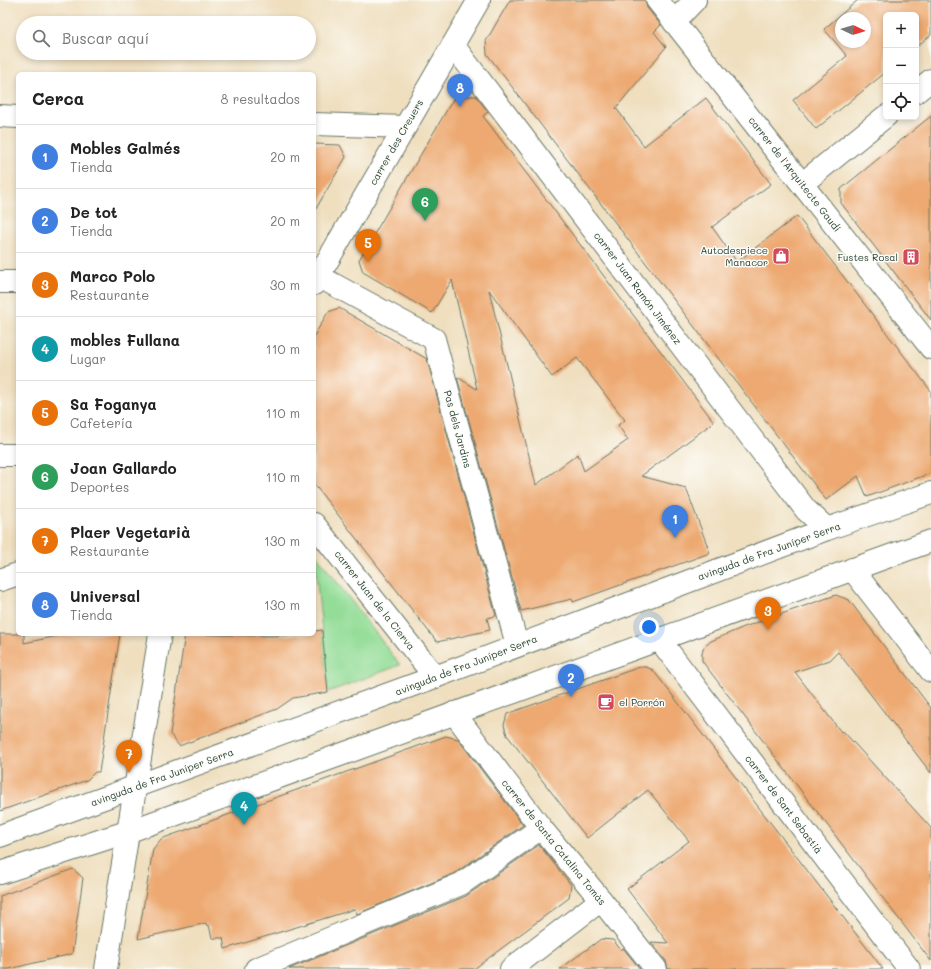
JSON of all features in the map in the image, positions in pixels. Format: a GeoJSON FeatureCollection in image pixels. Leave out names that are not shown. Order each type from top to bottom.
{"type":"FeatureCollection","features":[{"type":"Feature","properties":{"kind":"street","name":"carrer des Creuers"},"geometry":{"type":"LineString","coordinates":[[316,280],[479,0]]}},
{"type":"Feature","properties":{"kind":"street","name":"carrer de l'Arquitecte Gaudí"},"geometry":{"type":"LineString","coordinates":[[657,0],[803,183],[931,348]]}},
{"type":"Feature","properties":{"kind":"street"},"geometry":{"type":"LineString","coordinates":[[674,22],[695,0]]}},
{"type":"Feature","properties":{"kind":"street","name":"carrer Juan Ramón Jiménez"},"geometry":{"type":"LineString","coordinates":[[453,45],[802,504],[827,529]]}},
{"type":"Feature","properties":{"kind":"street"},"geometry":{"type":"LineString","coordinates":[[919,90],[931,80]]}},
{"type":"Feature","properties":{"kind":"street"},"geometry":{"type":"LineString","coordinates":[[0,116],[16,117]]}},
{"type":"Feature","properties":{"kind":"street"},"geometry":{"type":"LineString","coordinates":[[803,183],[883,118]]}},
{"type":"Feature","properties":{"kind":"street"},"geometry":{"type":"LineString","coordinates":[[316,124],[405,127]]}},
{"type":"Feature","properties":{"kind":"street","name":"Pas dels Jardins"},"geometry":{"type":"LineString","coordinates":[[316,280],[434,340],[517,645]]}},
{"type":"Feature","properties":{"kind":"street"},"geometry":{"type":"LineString","coordinates":[[0,282],[16,282]]}},
{"type":"Feature","properties":{"kind":"street"},"geometry":{"type":"LineString","coordinates":[[0,455],[16,456]]}},
{"type":"Feature","properties":{"kind":"street","name":"avinguda de Fra Juníper Serra"},"geometry":{"type":"LineString","coordinates":[[0,836],[435,677],[827,529],[931,493]]}},
{"type":"Feature","properties":{"kind":"street","name":"carrer Juan de la Cierva"},"geometry":{"type":"LineString","coordinates":[[316,527],[435,677]]}},
{"type":"Feature","properties":{"kind":"street"},"geometry":{"type":"LineString","coordinates":[[0,873],[130,831],[931,541]]}},
{"type":"Feature","properties":{"kind":"street"},"geometry":{"type":"LineString","coordinates":[[852,569],[931,671]]}},
{"type":"Feature","properties":{"kind":"street"},"geometry":{"type":"LineString","coordinates":[[0,580],[16,575]]}},
{"type":"Feature","properties":{"kind":"street"},"geometry":{"type":"LineString","coordinates":[[106,969],[130,831],[160,636]]}},
{"type":"Feature","properties":{"kind":"street","name":"carrer de Sant Sebastià"},"geometry":{"type":"LineString","coordinates":[[659,639],[909,969]]}},
{"type":"Feature","properties":{"kind":"street","name":"carrer de Santa Catalina Tomàs"},"geometry":{"type":"LineString","coordinates":[[454,714],[541,828],[602,900],[656,969]]}},
{"type":"Feature","properties":{"kind":"street"},"geometry":{"type":"LineString","coordinates":[[256,969],[461,884],[541,828]]}},
{"type":"Feature","properties":{"kind":"street"},"geometry":{"type":"LineString","coordinates":[[512,969],[602,900]]}},
{"type":"Feature","properties":{"kind":"green space"},"geometry":{"type":"Polygon","coordinates":[[[316,555],[400,665],[328,692],[316,572],[316,555]]]}},
{"type":"Feature","properties":{"kind":"building"},"geometry":{"type":"Polygon","coordinates":[[[510,0],[645,0],[647,8],[661,25],[654,32],[666,47],[616,108],[644,146],[706,98],[771,184],[712,227],[737,262],[797,216],[931,391],[931,473],[867,497],[858,476],[826,500],[487,54],[486,41],[510,0]]]}},
{"type":"Feature","properties":{"kind":"building"},"geometry":{"type":"Polygon","coordinates":[[[858,0],[931,0],[931,35],[919,45],[919,12],[883,12],[883,74],[816,129],[793,100],[847,56],[840,48],[871,48],[871,12],[844,12],[858,0]]]}},
{"type":"Feature","properties":{"kind":"building"},"geometry":{"type":"Polygon","coordinates":[[[835,20],[835,42],[824,29],[835,20]]]}},
{"type":"Feature","properties":{"kind":"building"},"geometry":{"type":"Polygon","coordinates":[[[455,96],[476,96],[488,112],[483,116],[714,422],[641,476],[686,488],[710,553],[573,602],[572,599],[521,611],[457,377],[477,389],[452,280],[432,313],[363,272],[359,260],[455,96]],[[489,290],[536,485],[578,454],[584,471],[628,440],[618,425],[625,420],[577,358],[552,377],[489,290]]]}},
{"type":"Feature","properties":{"kind":"building"},"geometry":{"type":"Polygon","coordinates":[[[931,116],[931,320],[841,203],[841,189],[931,116]]]}},
{"type":"Feature","properties":{"kind":"building"},"geometry":{"type":"Polygon","coordinates":[[[316,144],[340,145],[346,157],[316,209],[316,144]]]}},
{"type":"Feature","properties":{"kind":"building"},"geometry":{"type":"Polygon","coordinates":[[[339,308],[427,359],[496,616],[487,618],[490,630],[437,642],[316,487],[316,333],[328,312],[339,308]]]}},
{"type":"Feature","properties":{"kind":"building"},"geometry":{"type":"Polygon","coordinates":[[[836,595],[849,600],[931,708],[931,773],[838,652],[830,660],[795,672],[841,732],[843,731],[931,828],[931,961],[702,661],[704,647],[711,641],[744,627],[836,595]]]}},
{"type":"Feature","properties":{"kind":"building"},"geometry":{"type":"Polygon","coordinates":[[[322,630],[328,692],[293,698],[277,709],[179,746],[170,734],[185,636],[316,636],[316,631],[322,630]]]}},
{"type":"Feature","properties":{"kind":"building"},"geometry":{"type":"Polygon","coordinates":[[[0,634],[16,634],[16,636],[24,636],[24,643],[57,636],[120,636],[99,772],[95,772],[87,780],[0,811],[0,634]]]}},
{"type":"Feature","properties":{"kind":"building"},"geometry":{"type":"Polygon","coordinates":[[[640,667],[646,667],[653,670],[883,969],[668,969],[666,961],[651,942],[668,943],[627,889],[689,841],[648,790],[587,838],[507,735],[504,725],[507,714],[640,667]]]}},
{"type":"Feature","properties":{"kind":"building"},"geometry":{"type":"Polygon","coordinates":[[[446,736],[458,739],[523,825],[455,873],[357,914],[355,909],[225,949],[223,938],[212,938],[209,925],[207,926],[206,923],[138,939],[153,849],[161,839],[446,736]]]}},
{"type":"Feature","properties":{"kind":"building"},"geometry":{"type":"Polygon","coordinates":[[[539,845],[571,885],[569,898],[474,969],[289,969],[466,896],[539,845]]]}},
{"type":"Feature","properties":{"kind":"building"},"geometry":{"type":"Polygon","coordinates":[[[73,869],[83,878],[72,954],[9,969],[0,969],[0,896],[73,869]]]}},
{"type":"Feature","properties":{"kind":"building"},"geometry":{"type":"Polygon","coordinates":[[[601,939],[613,940],[621,950],[623,948],[640,969],[560,969],[601,939]]]}},
{"type":"Feature","properties":{"kind":"place","name":"Universal"},"geometry":{"type":"Point","coordinates":[460,107]}},
{"type":"Feature","properties":{"kind":"place","name":"Joan Gallardo"},"geometry":{"type":"Point","coordinates":[425,221]}},
{"type":"Feature","properties":{"kind":"place","name":"Autodespiece Manacor"},"geometry":{"type":"Point","coordinates":[781,256]}},
{"type":"Feature","properties":{"kind":"place","name":"Fustes Rosal"},"geometry":{"type":"Point","coordinates":[911,257]}},
{"type":"Feature","properties":{"kind":"place","name":"Sa Foganya"},"geometry":{"type":"Point","coordinates":[368,262]}},
{"type":"Feature","properties":{"kind":"place","name":"Mobles Galmés"},"geometry":{"type":"Point","coordinates":[675,538]}},
{"type":"Feature","properties":{"kind":"place","name":"Marco Polo"},"geometry":{"type":"Point","coordinates":[768,630]}},
{"type":"Feature","properties":{"kind":"place","name":"De tot"},"geometry":{"type":"Point","coordinates":[571,697]}},
{"type":"Feature","properties":{"kind":"place","name":"el Porrón"},"geometry":{"type":"Point","coordinates":[606,702]}},
{"type":"Feature","properties":{"kind":"place","name":"Plaer Vegetarià"},"geometry":{"type":"Point","coordinates":[129,773]}},
{"type":"Feature","properties":{"kind":"place","name":"mobles Fullana"},"geometry":{"type":"Point","coordinates":[244,825]}}]}
